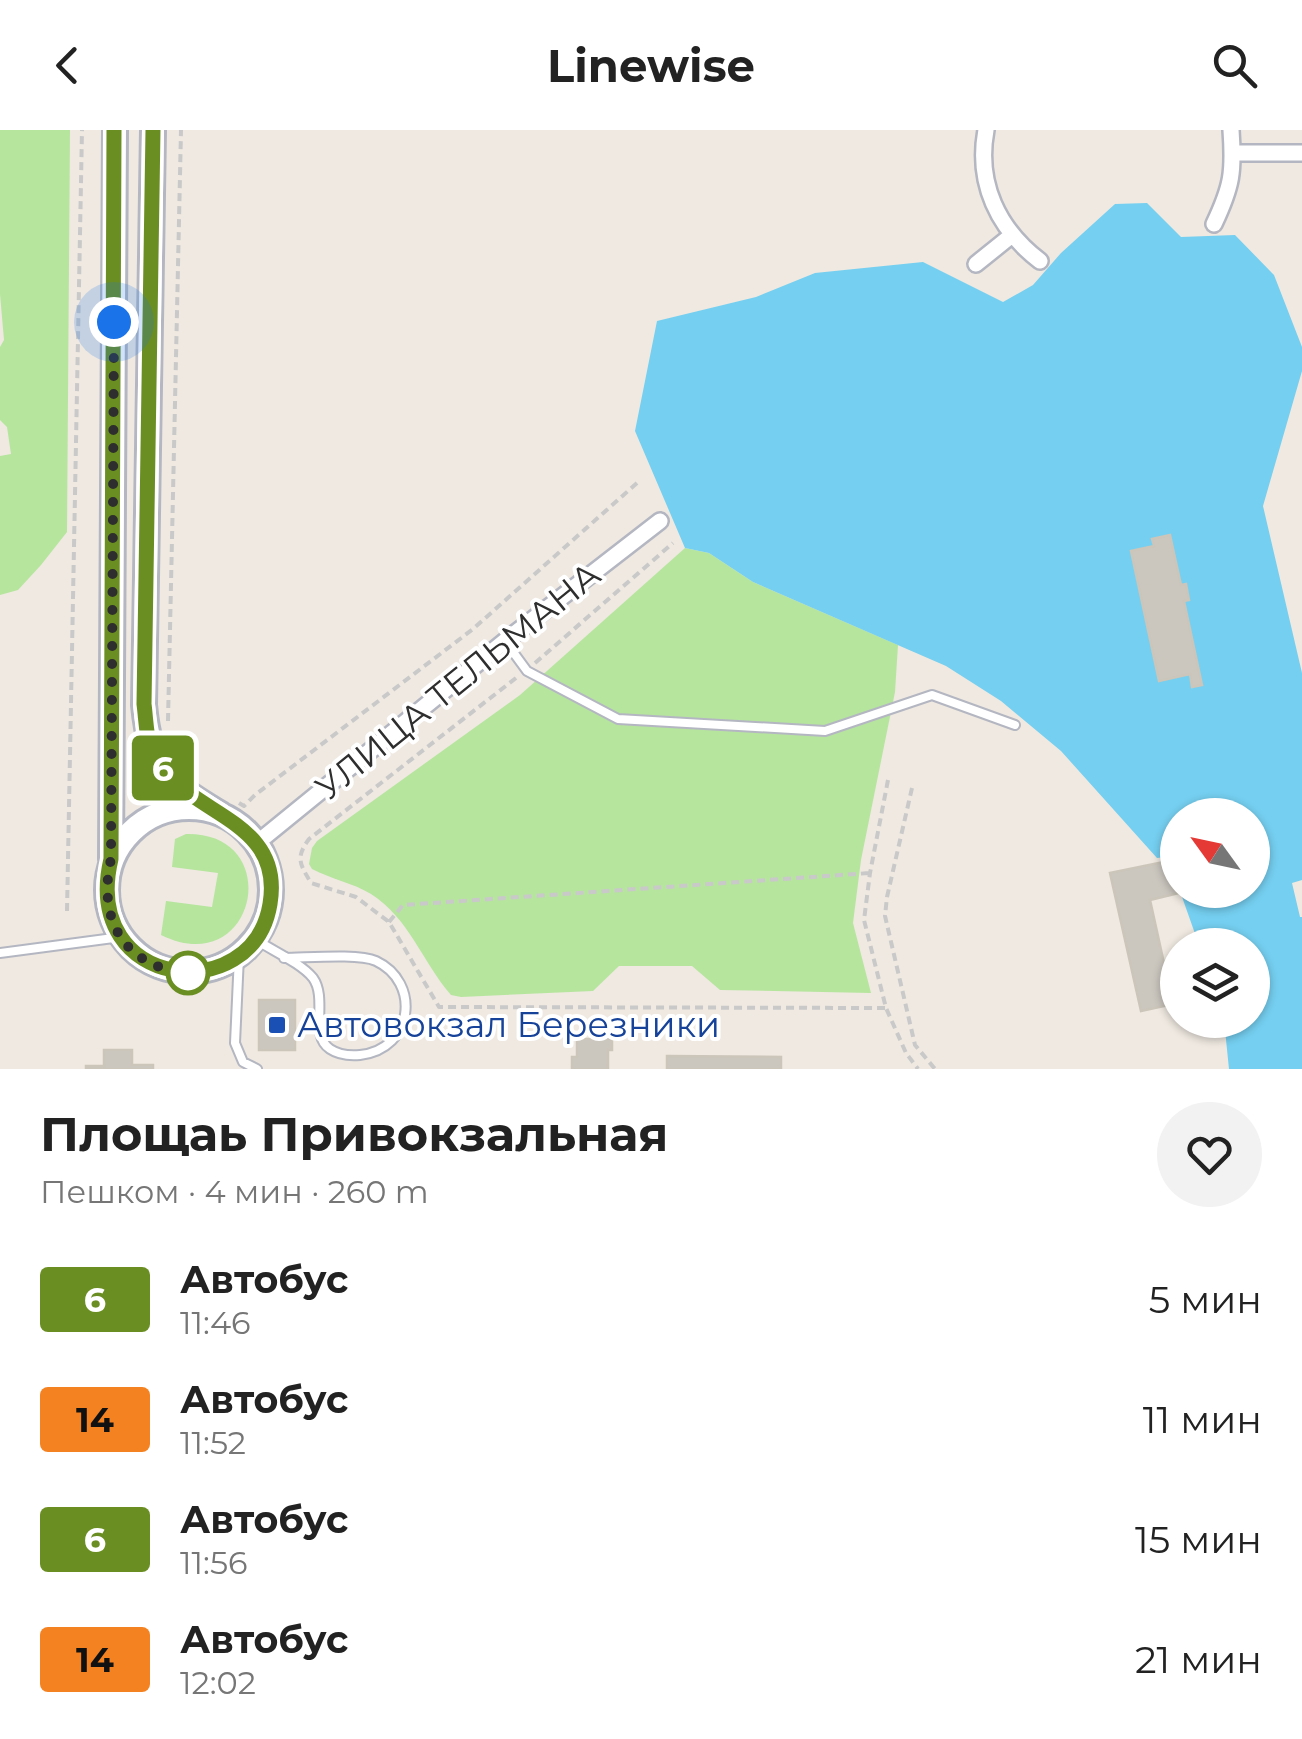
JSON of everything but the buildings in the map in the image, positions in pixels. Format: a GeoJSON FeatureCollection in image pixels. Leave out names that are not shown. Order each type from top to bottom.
{"type":"FeatureCollection","features":[{"type":"Feature","properties":{"kind":"main road"},"geometry":{"type":"LineString","coordinates":[[114,130],[111,859],[106,898],[120,937],[145,960],[188,973],[216,968],[247,948],[262,928],[270,906],[272,882],[256,843],[225,806],[177,785],[151,750],[146,729],[153,130]]}},
{"type":"Feature","properties":{"kind":"main road"},"geometry":{"type":"LineString","coordinates":[[111,859],[134,828],[150,817],[166,810],[225,806]]}},
{"type":"Feature","properties":{"kind":"street"},"geometry":{"type":"LineString","coordinates":[[986,130],[985,182],[996,213],[1012,235],[1040,261]]}},
{"type":"Feature","properties":{"kind":"street"},"geometry":{"type":"LineString","coordinates":[[1214,224],[1228,194],[1234,162],[1231,130]]}},
{"type":"Feature","properties":{"kind":"street"},"geometry":{"type":"LineString","coordinates":[[1233,153],[1302,153]]}},
{"type":"Feature","properties":{"kind":"street"},"geometry":{"type":"LineString","coordinates":[[976,264],[1012,235]]}},
{"type":"Feature","properties":{"kind":"street","name":"УЛИЦА ТЕЛЬМАНА"},"geometry":{"type":"LineString","coordinates":[[256,843],[504,640],[660,521]]}},
{"type":"Feature","properties":{"kind":"lane"},"geometry":{"type":"LineString","coordinates":[[504,640],[527,671],[618,718],[826,731],[932,695],[1015,725]]}},
{"type":"Feature","properties":{"kind":"lane"},"geometry":{"type":"LineString","coordinates":[[0,954],[120,937]]}},
{"type":"Feature","properties":{"kind":"lane"},"geometry":{"type":"LineString","coordinates":[[257,1069],[243,1062],[235,1043],[247,948],[284,958],[314,980],[320,993],[320,1034],[325,1046],[334,1052],[349,1056],[382,1049],[394,1041],[406,1010],[400,982],[374,960],[284,958]]}},
{"type":"Feature","properties":{"kind":"path"},"geometry":{"type":"LineString","coordinates":[[68,911],[82,130]]}},
{"type":"Feature","properties":{"kind":"path"},"geometry":{"type":"LineString","coordinates":[[168,730],[181,130]]}},
{"type":"Feature","properties":{"kind":"path"},"geometry":{"type":"LineString","coordinates":[[225,806],[244,806],[473,629],[637,483]]}},
{"type":"Feature","properties":{"kind":"path"},"geometry":{"type":"LineString","coordinates":[[672,543],[527,671],[309,839],[302,849],[300,864],[311,883],[356,897],[389,922],[439,1007],[886,1008]]}},
{"type":"Feature","properties":{"kind":"path"},"geometry":{"type":"LineString","coordinates":[[888,780],[864,920],[886,1008],[906,1053],[918,1069]]}},
{"type":"Feature","properties":{"kind":"path"},"geometry":{"type":"LineString","coordinates":[[912,788],[885,916],[914,1044],[936,1069]]}},
{"type":"Feature","properties":{"kind":"path"},"geometry":{"type":"LineString","coordinates":[[389,922],[403,905],[870,872]]}},
{"type":"Feature","properties":{"kind":"green space"},"geometry":{"type":"Polygon","coordinates":[[[0,130],[70,130],[67,532],[18,590],[0,595],[0,456],[11,454],[7,427],[0,420],[0,347],[4,340],[0,294],[0,130]]]}},
{"type":"Feature","properties":{"kind":"green space"},"geometry":{"type":"Polygon","coordinates":[[[685,548],[709,553],[753,582],[898,645],[895,692],[861,860],[853,923],[871,993],[720,990],[692,966],[619,966],[593,991],[451,995],[396,915],[364,890],[312,869],[312,848],[520,695],[685,548]]]}},
{"type":"Feature","properties":{"kind":"green space"},"geometry":{"type":"Polygon","coordinates":[[[186,834],[218,840],[238,856],[248,877],[247,901],[237,923],[219,939],[193,944],[161,935],[166,901],[212,907],[218,873],[172,867],[175,839],[186,834]]]}},
{"type":"Feature","properties":{"kind":"water"},"geometry":{"type":"Polygon","coordinates":[[[1147,203],[1181,237],[1235,235],[1274,275],[1302,347],[1302,371],[1263,506],[1302,673],[1302,880],[1292,883],[1302,917],[1302,1069],[1229,1069],[1226,1038],[1270,1038],[1270,928],[1193,928],[1186,908],[1270,908],[1270,798],[1160,798],[1157,858],[1061,751],[1001,701],[946,666],[753,582],[709,553],[685,548],[635,431],[657,321],[756,297],[815,273],[923,262],[1003,302],[1033,285],[1061,253],[1115,204],[1147,203]]]}},
{"type":"Feature","properties":{"kind":"bus line","name":"6"},"geometry":{"type":"LineString","coordinates":[[114,130],[111,859],[106,898],[112,922],[130,949],[162,968],[188,973],[216,968],[238,956],[255,939],[270,906],[272,882],[256,843],[240,825],[177,785],[151,750],[146,729],[153,130]]}},
{"type":"Feature","properties":{"kind":"place","name":"Автовокзал Березники"},"geometry":{"type":"Point","coordinates":[277,1025]}},
{"type":"Feature","properties":{"kind":"route"},"geometry":{"type":"LineString","coordinates":[[114,322],[111,859],[106,898],[112,922],[130,949],[162,968],[188,973]]}}]}
